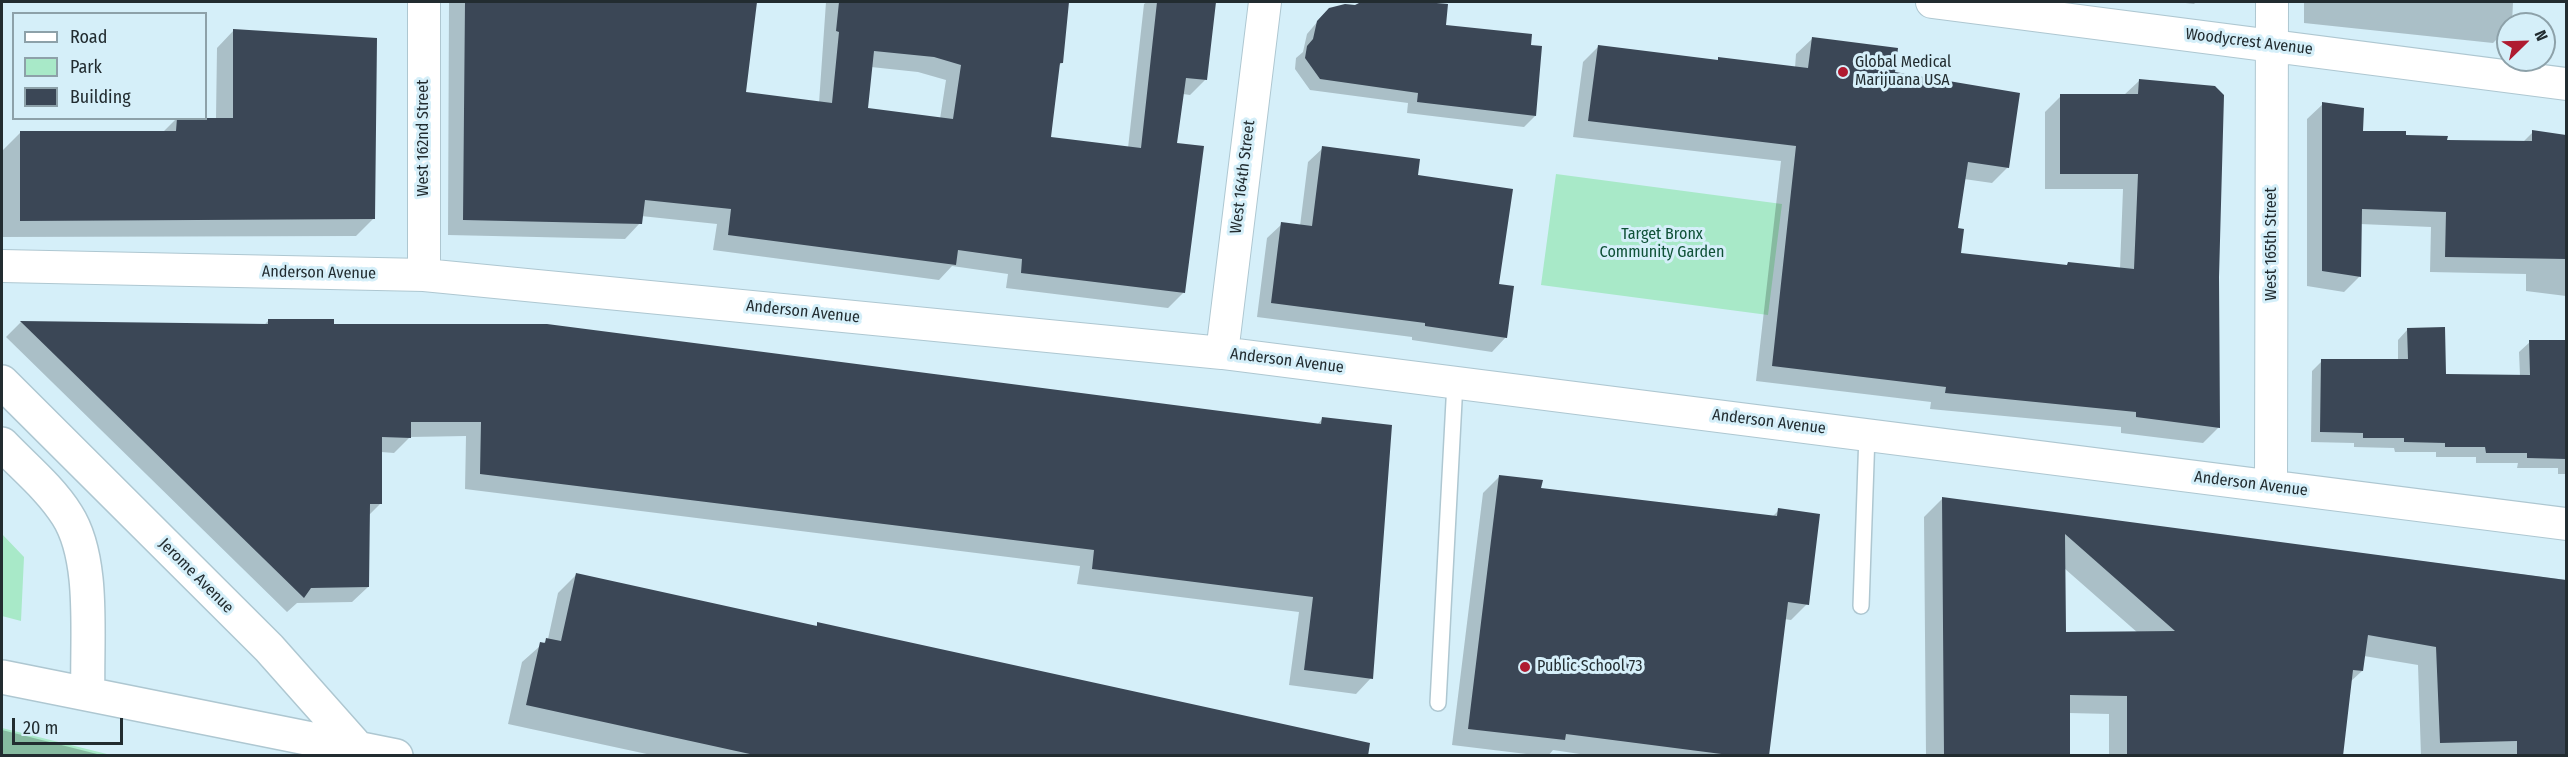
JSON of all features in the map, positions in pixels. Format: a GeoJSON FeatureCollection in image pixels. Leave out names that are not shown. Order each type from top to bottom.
{"type":"FeatureCollection","features":[{"type":"Feature","properties":{"kind":"main road","name":"Jerome Avenue"},"geometry":{"type":"LineString","coordinates":[[2,382],[269,648],[356,746]]}},
{"type":"Feature","properties":{"kind":"main road"},"geometry":{"type":"LineString","coordinates":[[2,444],[55,498],[77,536],[84,558],[87,585],[88,694]]}},
{"type":"Feature","properties":{"kind":"main road"},"geometry":{"type":"LineString","coordinates":[[2,677],[356,746],[396,756]]}},
{"type":"Feature","properties":{"kind":"street","name":"West 162nd Street"},"geometry":{"type":"LineString","coordinates":[[424,2],[424,275]]}},
{"type":"Feature","properties":{"kind":"street","name":"West 164th Street"},"geometry":{"type":"LineString","coordinates":[[1222,353],[1265,2]]}},
{"type":"Feature","properties":{"kind":"street","name":"Woodycrest Avenue"},"geometry":{"type":"LineString","coordinates":[[1932,2],[2566,84]]}},
{"type":"Feature","properties":{"kind":"street","name":"West 165th Street"},"geometry":{"type":"LineString","coordinates":[[2271,486],[2272,2]]}},
{"type":"Feature","properties":{"kind":"street","name":"Anderson Avenue"},"geometry":{"type":"LineString","coordinates":[[2,266],[424,275],[1222,353],[2566,524]]}},
{"type":"Feature","properties":{"kind":"lane"},"geometry":{"type":"LineString","coordinates":[[1438,703],[1455,382]]}},
{"type":"Feature","properties":{"kind":"lane"},"geometry":{"type":"LineString","coordinates":[[1861,606],[1866,435]]}},
{"type":"Feature","properties":{"kind":"green space","name":"Target Bronx Community Garden"},"geometry":{"type":"Polygon","coordinates":[[[1556,174],[1782,204],[1768,315],[1541,285],[1556,174]]]}},
{"type":"Feature","properties":{"kind":"green space"},"geometry":{"type":"Polygon","coordinates":[[[2,534],[24,557],[21,621],[2,616],[2,534]]]}},
{"type":"Feature","properties":{"kind":"green space"},"geometry":{"type":"Polygon","coordinates":[[[2,728],[111,755],[2,755],[2,728]]]}},
{"type":"Feature","properties":{"kind":"building"},"geometry":{"type":"Polygon","coordinates":[[[465,2],[757,2],[746,92],[832,103],[839,32],[836,31],[839,2],[1069,2],[1063,63],[1060,63],[1051,137],[1141,148],[1157,2],[1216,2],[1207,80],[1186,78],[1177,143],[1204,146],[1185,293],[1021,273],[1022,259],[958,250],[956,265],[728,235],[731,209],[645,200],[642,224],[463,220],[465,2]],[[874,51],[868,108],[953,119],[961,65],[934,57],[874,51]]]}},
{"type":"Feature","properties":{"kind":"building"},"geometry":{"type":"Polygon","coordinates":[[[1361,2],[1448,4],[1446,25],[1532,34],[1531,45],[1542,46],[1536,116],[1417,102],[1418,93],[1320,79],[1305,58],[1317,21],[1329,8],[1345,4],[1355,5],[1361,2]]]}},
{"type":"Feature","properties":{"kind":"building"},"geometry":{"type":"Polygon","coordinates":[[[233,29],[377,38],[375,219],[20,221],[20,131],[176,131],[177,120],[233,118],[233,29]]]}},
{"type":"Feature","properties":{"kind":"building"},"geometry":{"type":"Polygon","coordinates":[[[1812,37],[1898,48],[1895,72],[2020,93],[2009,168],[1968,162],[1958,228],[1964,229],[1961,253],[2067,265],[2068,262],[2134,269],[2138,174],[2060,174],[2060,94],[2138,94],[2139,79],[2215,86],[2224,95],[2219,277],[2220,428],[2136,417],[2136,412],[1945,393],[1946,387],[1772,366],[1796,146],[1588,121],[1598,45],[1718,60],[1718,57],[1808,68],[1812,37]]]}},
{"type":"Feature","properties":{"kind":"building"},"geometry":{"type":"Polygon","coordinates":[[[2322,102],[2364,108],[2363,131],[2406,131],[2406,135],[2448,136],[2447,140],[2532,141],[2532,130],[2566,135],[2566,259],[2445,257],[2446,212],[2362,209],[2361,277],[2322,271],[2322,102]]]}},
{"type":"Feature","properties":{"kind":"building"},"geometry":{"type":"Polygon","coordinates":[[[1322,146],[1420,159],[1418,175],[1513,189],[1499,284],[1514,286],[1507,338],[1425,326],[1425,323],[1271,303],[1281,222],[1312,226],[1322,146]]]}},
{"type":"Feature","properties":{"kind":"building"},"geometry":{"type":"Polygon","coordinates":[[[268,319],[334,319],[334,324],[547,324],[1321,424],[1322,417],[1392,425],[1373,679],[1304,670],[1313,597],[1092,569],[1094,550],[480,474],[481,422],[411,422],[411,438],[382,437],[382,504],[370,504],[369,587],[311,588],[304,598],[20,321],[268,324],[268,319]]]}},
{"type":"Feature","properties":{"kind":"building"},"geometry":{"type":"Polygon","coordinates":[[[2445,327],[2446,374],[2530,375],[2529,340],[2566,340],[2566,459],[2527,458],[2527,453],[2486,453],[2485,447],[2445,447],[2445,443],[2404,442],[2404,438],[2363,438],[2363,433],[2320,432],[2321,359],[2408,359],[2407,328],[2445,327]]]}},
{"type":"Feature","properties":{"kind":"building"},"geometry":{"type":"Polygon","coordinates":[[[1499,475],[1543,480],[1541,488],[1777,516],[1778,508],[1820,514],[1809,605],[1788,602],[1769,756],[1737,756],[1566,734],[1565,740],[1468,729],[1499,475]]]}},
{"type":"Feature","properties":{"kind":"building"},"geometry":{"type":"Polygon","coordinates":[[[1942,497],[2566,580],[2566,756],[2517,756],[2517,741],[2440,743],[2436,647],[2368,635],[2363,671],[2353,670],[2343,756],[2127,756],[2127,696],[2070,695],[2070,756],[1944,756],[1942,497]],[[2065,534],[2066,632],[2175,631],[2065,534]]]}},
{"type":"Feature","properties":{"kind":"building"},"geometry":{"type":"Polygon","coordinates":[[[576,573],[817,626],[817,622],[1370,743],[1368,756],[759,756],[526,705],[540,642],[545,643],[546,638],[561,641],[576,573]]]}},
{"type":"Feature","properties":{"kind":"place","name":"Global Medical Marijuana USA"},"geometry":{"type":"Point","coordinates":[1843,72]}},
{"type":"Feature","properties":{"kind":"place","name":"Public School 73"},"geometry":{"type":"Point","coordinates":[1525,667]}}]}
